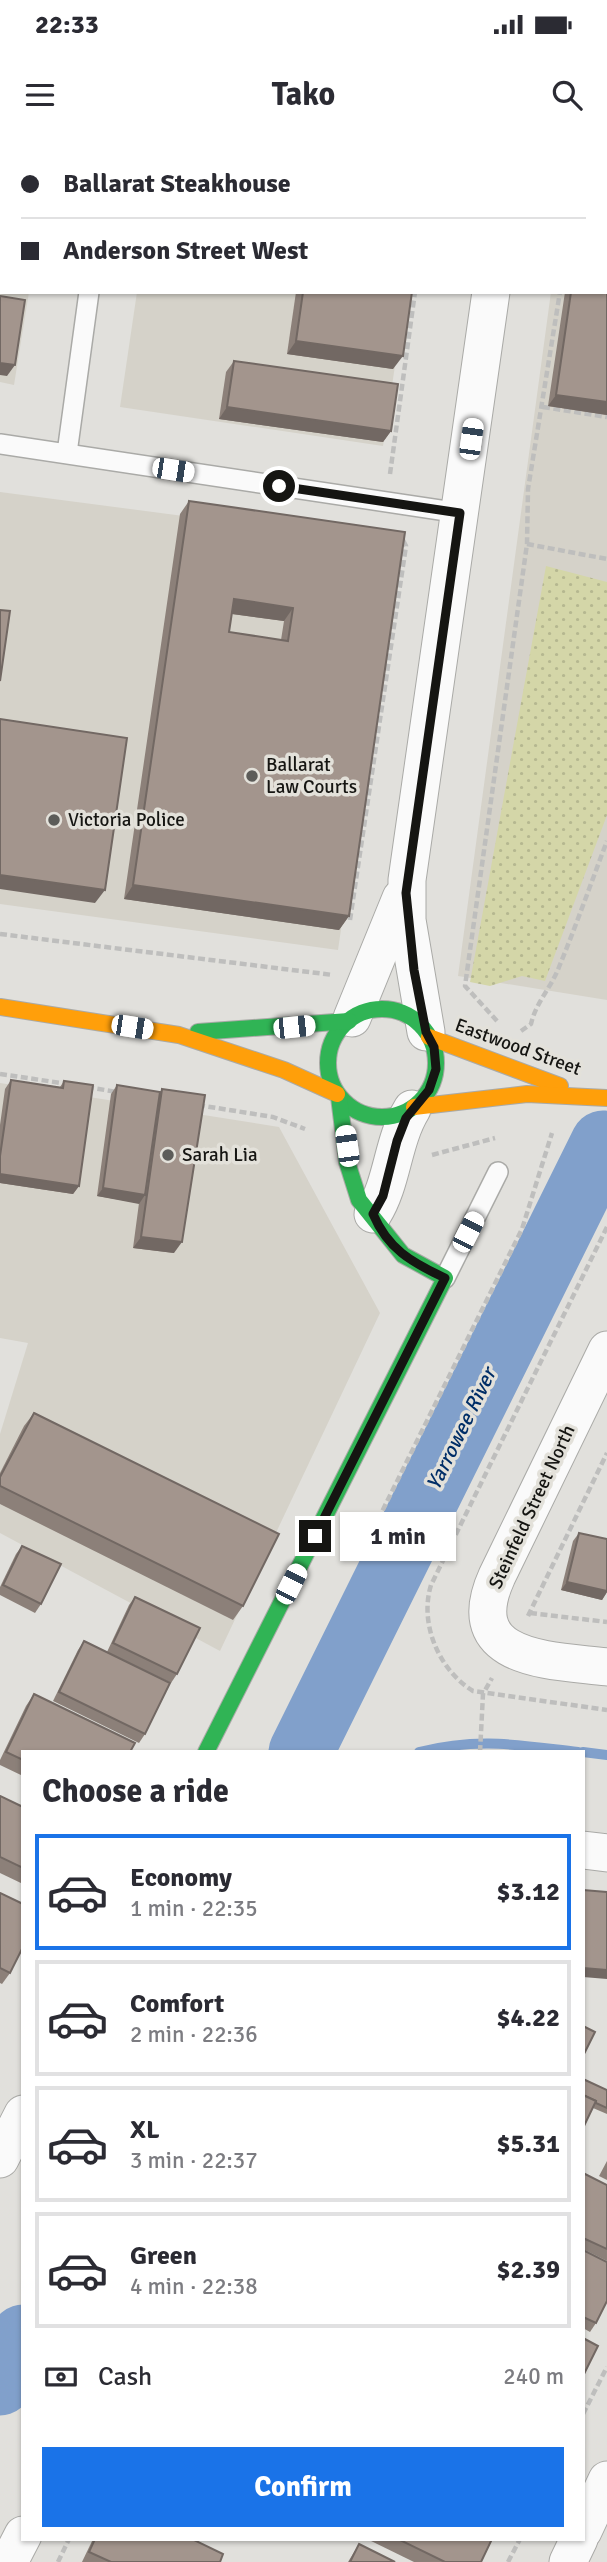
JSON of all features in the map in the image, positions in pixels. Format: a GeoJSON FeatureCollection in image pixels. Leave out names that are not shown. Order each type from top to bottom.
{"type":"FeatureCollection","features":[{"type":"Feature","properties":{"kind":"street"},"geometry":{"type":"LineString","coordinates":[[373,1214],[383,1196],[397,1141],[413,1108],[434,1080],[436,1058],[428,1034],[407,920],[407,880],[491,294]]}},
{"type":"Feature","properties":{"kind":"street"},"geometry":{"type":"LineString","coordinates":[[207,1750],[445,1278],[418,1265],[393,1248],[373,1214],[359,1202],[354,1189],[338,1095],[329,1075],[328,1055],[336,1035],[351,1019],[407,880]]}},
{"type":"Feature","properties":{"kind":"street"},"geometry":{"type":"LineString","coordinates":[[0,1007],[156,1031],[197,1040],[285,1070],[338,1095],[357,1111],[368,1115],[390,1116],[413,1108]]}},
{"type":"Feature","properties":{"kind":"street"},"geometry":{"type":"LineString","coordinates":[[156,1031],[240,1031],[351,1019],[372,1010],[392,1010],[411,1017],[428,1034]]}},
{"type":"Feature","properties":{"kind":"street","name":"Eastwood Street"},"geometry":{"type":"LineString","coordinates":[[428,1034],[599,1097]]}},
{"type":"Feature","properties":{"kind":"street","name":"Eastwood Street"},"geometry":{"type":"LineString","coordinates":[[413,1108],[527,1094],[599,1097]]}},
{"type":"Feature","properties":{"kind":"street","name":"Steinfeld Street North"},"geometry":{"type":"LineString","coordinates":[[607,1350],[493,1585],[489,1608],[494,1634],[500,1643],[515,1653],[607,1667]]}},
{"type":"Feature","properties":{"kind":"street"},"geometry":{"type":"LineString","coordinates":[[585,1850],[607,1853]]}},
{"type":"Feature","properties":{"kind":"street"},"geometry":{"type":"LineString","coordinates":[[0,2159],[21,2118]]}},
{"type":"Feature","properties":{"kind":"street"},"geometry":{"type":"LineString","coordinates":[[585,2527],[607,2480]]}},
{"type":"Feature","properties":{"kind":"street"},"geometry":{"type":"LineString","coordinates":[[9,2562],[21,2540]]}},
{"type":"Feature","properties":{"kind":"street"},"geometry":{"type":"LineString","coordinates":[[568,2562],[578,2541]]}},
{"type":"Feature","properties":{"kind":"lane"},"geometry":{"type":"LineString","coordinates":[[66,453],[89,294]]}},
{"type":"Feature","properties":{"kind":"lane"},"geometry":{"type":"LineString","coordinates":[[0,444],[460,513]]}},
{"type":"Feature","properties":{"kind":"lane"},"geometry":{"type":"LineString","coordinates":[[445,1278],[498,1172]]}},
{"type":"Feature","properties":{"kind":"path"},"geometry":{"type":"LineString","coordinates":[[349,922],[406,546],[386,502],[415,294]]}},
{"type":"Feature","properties":{"kind":"path"},"geometry":{"type":"LineString","coordinates":[[503,1027],[465,986],[527,544],[528,489],[559,294]]}},
{"type":"Feature","properties":{"kind":"path"},"geometry":{"type":"LineString","coordinates":[[542,407],[607,417]]}},
{"type":"Feature","properties":{"kind":"path"},"geometry":{"type":"LineString","coordinates":[[527,544],[607,559]]}},
{"type":"Feature","properties":{"kind":"path"},"geometry":{"type":"LineString","coordinates":[[531,1024],[535,1005],[545,995],[558,970],[607,841]]}},
{"type":"Feature","properties":{"kind":"path"},"geometry":{"type":"LineString","coordinates":[[0,934],[341,975]]}},
{"type":"Feature","properties":{"kind":"path"},"geometry":{"type":"LineString","coordinates":[[0,1074],[126,1093]]}},
{"type":"Feature","properties":{"kind":"path"},"geometry":{"type":"LineString","coordinates":[[193,1104],[274,1116],[310,1131]]}},
{"type":"Feature","properties":{"kind":"path"},"geometry":{"type":"LineString","coordinates":[[359,1556],[522,1229],[553,1129]]}},
{"type":"Feature","properties":{"kind":"path"},"geometry":{"type":"LineString","coordinates":[[607,1227],[426,1601],[431,1630],[440,1657],[458,1682],[483,1693],[607,1710]]}},
{"type":"Feature","properties":{"kind":"path"},"geometry":{"type":"LineString","coordinates":[[607,1453],[530,1613],[607,1622]]}},
{"type":"Feature","properties":{"kind":"path"},"geometry":{"type":"LineString","coordinates":[[480,1750],[483,1693]]}},
{"type":"Feature","properties":{"kind":"path"},"geometry":{"type":"LineString","coordinates":[[585,2410],[607,2367]]}},
{"type":"Feature","properties":{"kind":"path"},"geometry":{"type":"LineString","coordinates":[[58,2562],[68,2541]]}},
{"type":"Feature","properties":{"kind":"path"},"geometry":{"type":"LineString","coordinates":[[508,2562],[519,2541]]}},
{"type":"Feature","properties":{"kind":"shaded area"},"geometry":{"type":"Polygon","coordinates":[[[0,294],[29,294],[14,385],[0,382],[0,294]]]}},
{"type":"Feature","properties":{"kind":"shaded area"},"geometry":{"type":"Polygon","coordinates":[[[137,294],[406,294],[383,446],[120,407],[137,294]]]}},
{"type":"Feature","properties":{"kind":"shaded area"},"geometry":{"type":"Polygon","coordinates":[[[551,294],[607,294],[607,1000],[458,976],[551,294]]]}},
{"type":"Feature","properties":{"kind":"shaded area"},"geometry":{"type":"Polygon","coordinates":[[[0,492],[398,544],[338,950],[0,904],[0,492]]]}},
{"type":"Feature","properties":{"kind":"shaded area"},"geometry":{"type":"Polygon","coordinates":[[[0,1083],[279,1127],[380,1313],[220,1651],[0,1533],[0,1434],[28,1343],[0,1338],[0,1083]]]}},
{"type":"Feature","properties":{"kind":"green space"},"geometry":{"type":"Polygon","coordinates":[[[546,566],[607,582],[607,815],[545,981],[522,976],[490,986],[470,982],[546,566]]]}},
{"type":"Feature","properties":{"kind":"building"},"geometry":{"type":"Polygon","coordinates":[[[303,294],[412,294],[403,356],[296,341],[303,294]]]}},
{"type":"Feature","properties":{"kind":"building"},"geometry":{"type":"Polygon","coordinates":[[[571,294],[607,294],[607,402],[556,395],[571,294]]]}},
{"type":"Feature","properties":{"kind":"building"},"geometry":{"type":"Polygon","coordinates":[[[0,296],[25,300],[15,365],[0,363],[0,296]]]}},
{"type":"Feature","properties":{"kind":"building"},"geometry":{"type":"Polygon","coordinates":[[[234,361],[398,384],[391,431],[227,407],[234,361]]]}},
{"type":"Feature","properties":{"kind":"building","name":"Ballarat Law Courts"},"geometry":{"type":"Polygon","coordinates":[[[189,501],[405,532],[349,916],[133,885],[189,501]],[[234,599],[229,632],[288,641],[293,608],[234,599]]]}},
{"type":"Feature","properties":{"kind":"building"},"geometry":{"type":"Polygon","coordinates":[[[0,610],[10,611],[0,681],[0,610]]]}},
{"type":"Feature","properties":{"kind":"building","name":"Victoria Police"},"geometry":{"type":"Polygon","coordinates":[[[0,719],[127,738],[105,890],[0,875],[0,719]]]}},
{"type":"Feature","properties":{"kind":"building"},"geometry":{"type":"Polygon","coordinates":[[[11,1080],[63,1088],[64,1081],[93,1085],[79,1186],[0,1174],[11,1080]]]}},
{"type":"Feature","properties":{"kind":"building"},"geometry":{"type":"Polygon","coordinates":[[[117,1085],[160,1092],[145,1195],[103,1188],[117,1085]]]}},
{"type":"Feature","properties":{"kind":"building","name":"Sarah Lia"},"geometry":{"type":"Polygon","coordinates":[[[162,1089],[205,1095],[182,1242],[141,1237],[162,1089]]]}},
{"type":"Feature","properties":{"kind":"building"},"geometry":{"type":"Polygon","coordinates":[[[34,1413],[279,1534],[243,1606],[0,1486],[0,1477],[34,1413]]]}},
{"type":"Feature","properties":{"kind":"building"},"geometry":{"type":"Polygon","coordinates":[[[579,1533],[607,1539],[607,1591],[567,1582],[579,1533]]]}},
{"type":"Feature","properties":{"kind":"building"},"geometry":{"type":"Polygon","coordinates":[[[22,1546],[61,1564],[41,1604],[3,1585],[22,1546]]]}},
{"type":"Feature","properties":{"kind":"building"},"geometry":{"type":"Polygon","coordinates":[[[135,1597],[200,1628],[177,1674],[113,1643],[135,1597]]]}},
{"type":"Feature","properties":{"kind":"building"},"geometry":{"type":"Polygon","coordinates":[[[84,1641],[170,1683],[145,1734],[59,1692],[84,1641]]]}},
{"type":"Feature","properties":{"kind":"building"},"geometry":{"type":"Polygon","coordinates":[[[34,1694],[135,1743],[131,1750],[21,1750],[21,1759],[6,1752],[34,1694]]]}},
{"type":"Feature","properties":{"kind":"building"},"geometry":{"type":"Polygon","coordinates":[[[0,1796],[21,1806],[21,1867],[0,1857],[0,1796]]]}},
{"type":"Feature","properties":{"kind":"building"},"geometry":{"type":"Polygon","coordinates":[[[585,1890],[607,1892],[607,1970],[585,1968],[585,1890]]]}},
{"type":"Feature","properties":{"kind":"building"},"geometry":{"type":"Polygon","coordinates":[[[0,1893],[21,1903],[21,1951],[10,1973],[0,1968],[0,1893]]]}},
{"type":"Feature","properties":{"kind":"building"},"geometry":{"type":"Polygon","coordinates":[[[585,2027],[595,2032],[585,2052],[585,2027]]]}},
{"type":"Feature","properties":{"kind":"building"},"geometry":{"type":"Polygon","coordinates":[[[585,2080],[607,2090],[607,2108],[585,2096],[585,2080]]]}},
{"type":"Feature","properties":{"kind":"building"},"geometry":{"type":"Polygon","coordinates":[[[585,2096],[596,2101],[585,2124],[585,2096]]]}},
{"type":"Feature","properties":{"kind":"building"},"geometry":{"type":"Polygon","coordinates":[[[585,2174],[607,2185],[607,2249],[585,2239],[585,2174]]]}},
{"type":"Feature","properties":{"kind":"building"},"geometry":{"type":"Polygon","coordinates":[[[585,2251],[607,2262],[607,2301],[596,2323],[585,2318],[585,2251]]]}},
{"type":"Feature","properties":{"kind":"building"},"geometry":{"type":"Polygon","coordinates":[[[585,2339],[598,2346],[585,2372],[585,2339]]]}},
{"type":"Feature","properties":{"kind":"building"},"geometry":{"type":"Polygon","coordinates":[[[94,2541],[196,2541],[223,2554],[220,2562],[111,2562],[89,2552],[94,2541]]]}},
{"type":"Feature","properties":{"kind":"building"},"geometry":{"type":"Polygon","coordinates":[[[402,2541],[491,2541],[481,2562],[445,2562],[402,2541]]]}},
{"type":"Feature","properties":{"kind":"building"},"geometry":{"type":"Polygon","coordinates":[[[359,2544],[395,2562],[350,2562],[359,2544]]]}},
{"type":"Feature","properties":{"kind":"waterway","name":"Yarrowee River"},"geometry":{"type":"LineString","coordinates":[[302,1750],[603,1143]]}},
{"type":"Feature","properties":{"kind":"waterway"},"geometry":{"type":"LineString","coordinates":[[428,1750],[480,1744],[561,1750]]}},
{"type":"Feature","properties":{"kind":"waterway"},"geometry":{"type":"LineString","coordinates":[[585,1752],[607,1755]]}},
{"type":"Feature","properties":{"kind":"waterway","name":"Yarrowee River"},"geometry":{"type":"LineString","coordinates":[[0,2383],[21,2341]]}},
{"type":"Feature","properties":{"kind":"traffic: fast"},"geometry":{"type":"LineString","coordinates":[[382,1009],[403,1013],[420,1025],[432,1042],[436,1063],[432,1084],[420,1101],[403,1113],[382,1117],[361,1113],[344,1101],[332,1084],[328,1063],[332,1042],[344,1025],[361,1013],[382,1009]]}},
{"type":"Feature","properties":{"kind":"traffic: fast"},"geometry":{"type":"LineString","coordinates":[[198,1032],[349,1021]]}},
{"type":"Feature","properties":{"kind":"traffic: fast"},"geometry":{"type":"LineString","coordinates":[[207,1750],[445,1278],[403,1255],[359,1200],[347,1162],[339,1097]]}},
{"type":"Feature","properties":{"kind":"traffic: slow"},"geometry":{"type":"LineString","coordinates":[[0,1007],[179,1035],[284,1070],[337,1094]]}},
{"type":"Feature","properties":{"kind":"traffic: slow"},"geometry":{"type":"LineString","coordinates":[[429,1037],[560,1086]]}},
{"type":"Feature","properties":{"kind":"traffic: slow"},"geometry":{"type":"LineString","coordinates":[[414,1107],[527,1094],[607,1098]]}},
{"type":"Feature","properties":{"kind":"place","name":"Ballarat Law Courts"},"geometry":{"type":"Point","coordinates":[252,776]}},
{"type":"Feature","properties":{"kind":"place","name":"Victoria Police"},"geometry":{"type":"Point","coordinates":[54,820]}},
{"type":"Feature","properties":{"kind":"place","name":"Sarah Lia"},"geometry":{"type":"Point","coordinates":[168,1155]}},
{"type":"Feature","properties":{"kind":"route"},"geometry":{"type":"LineString","coordinates":[[279,486],[460,513],[406,893],[414,970],[426,1032],[434,1047],[436,1069],[429,1090],[406,1118],[397,1141],[383,1196],[373,1214],[393,1248],[404,1257],[445,1278],[315,1536]]}}]}
